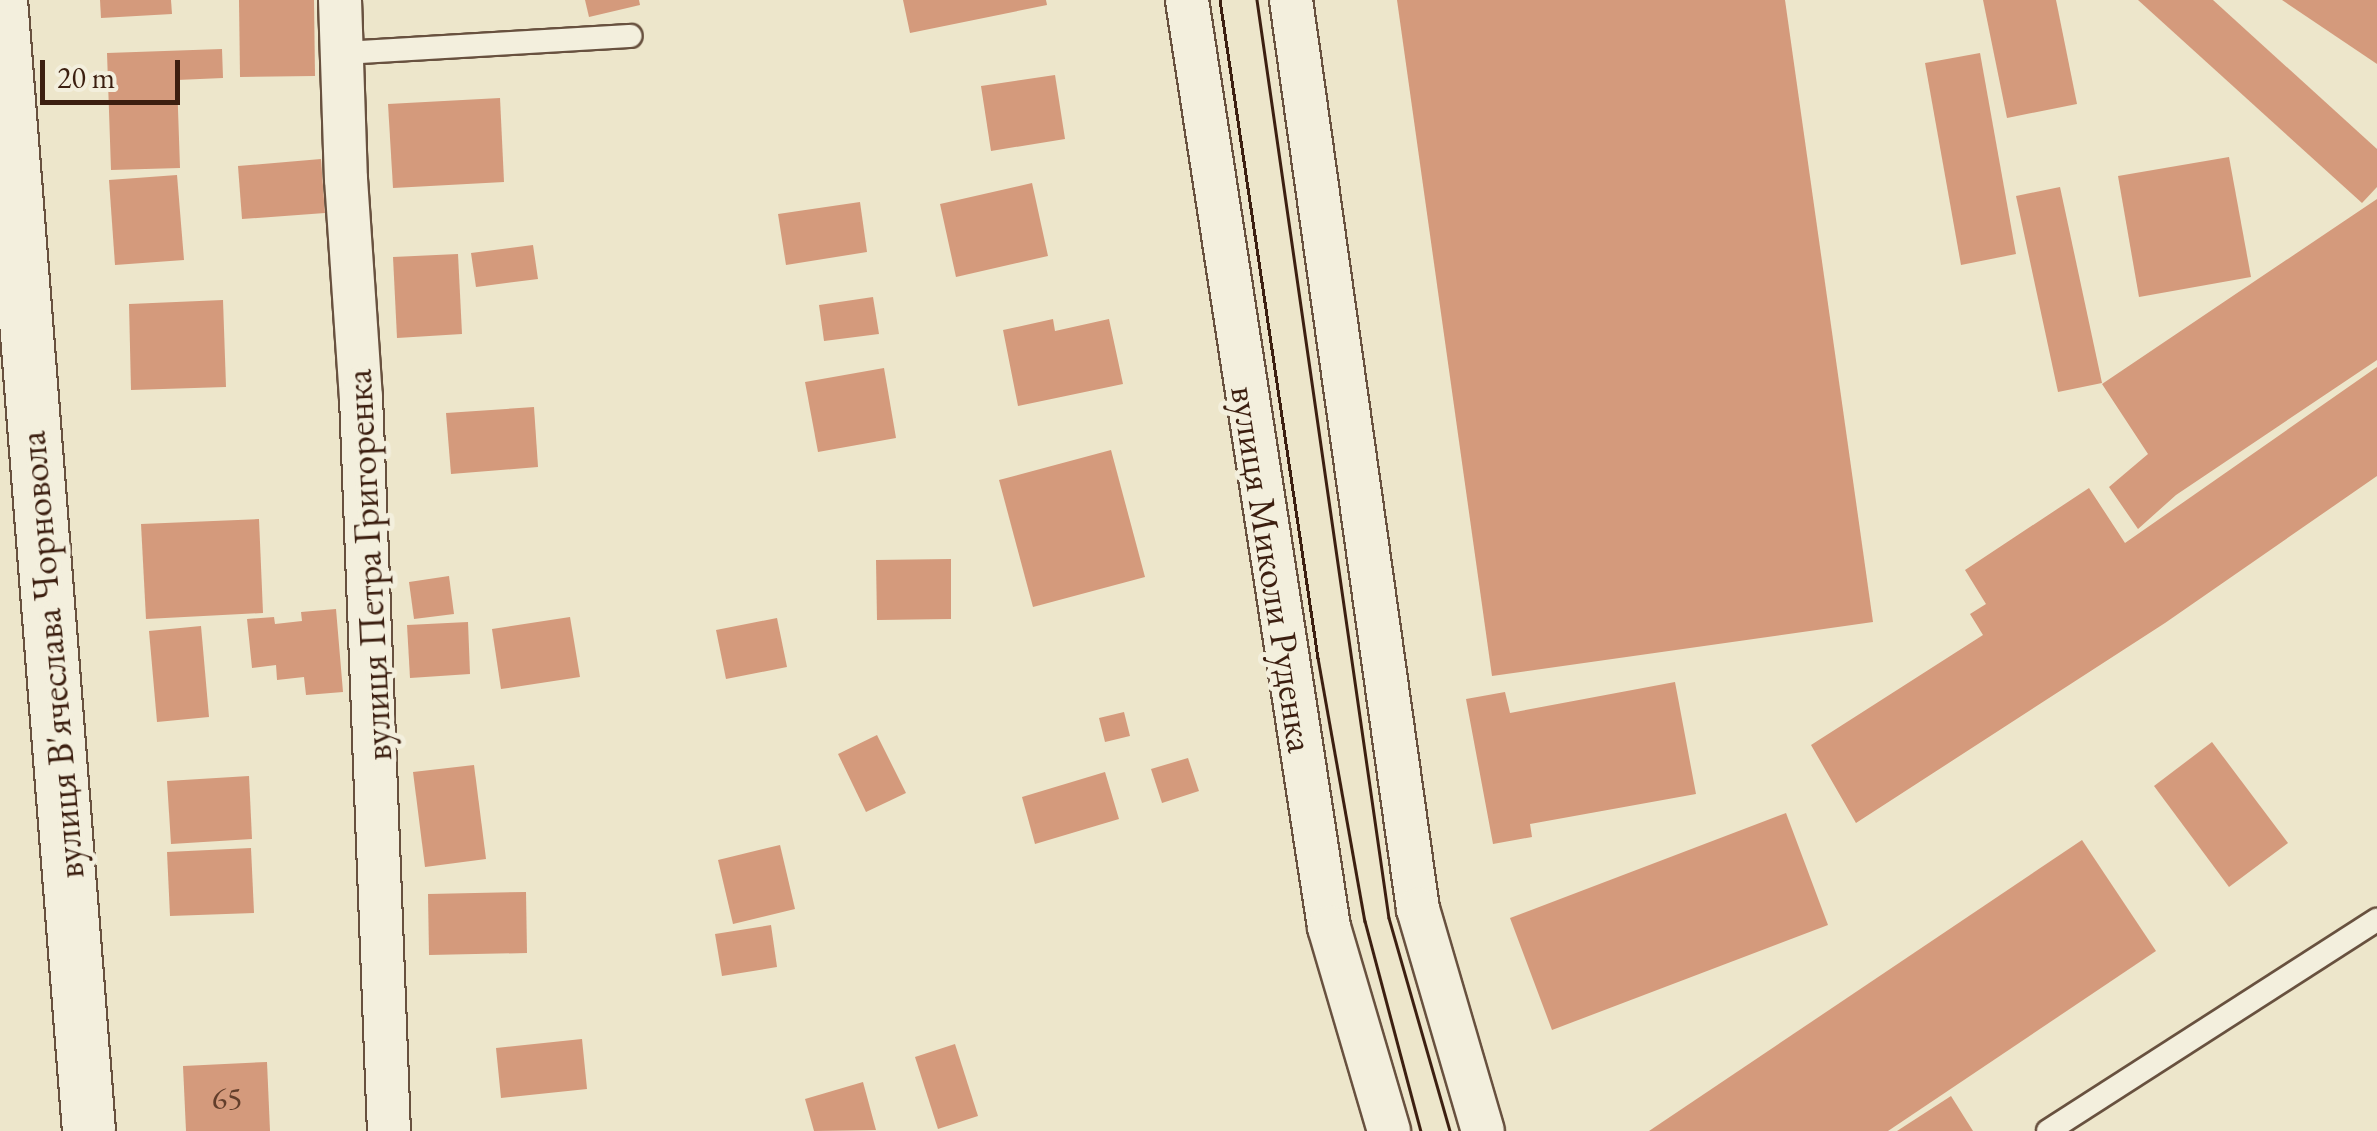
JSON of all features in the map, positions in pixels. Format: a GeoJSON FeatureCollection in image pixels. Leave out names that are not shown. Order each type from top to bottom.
{"type":"FeatureCollection","features":[{"type":"Feature","properties":{"kind":"street","name":"вулиця В'ячеслава Чорновола"},"geometry":{"type":"LineString","coordinates":[[1,0],[9,229],[88,1131]]}},
{"type":"Feature","properties":{"kind":"street","name":"вулиця Петра Григоренка"},"geometry":{"type":"LineString","coordinates":[[340,0],[362,397],[390,1131]]}},
{"type":"Feature","properties":{"kind":"street","name":"вулиця Миколи Руденка"},"geometry":{"type":"LineString","coordinates":[[1186,0],[1329,927],[1389,1131]]}},
{"type":"Feature","properties":{"kind":"street"},"geometry":{"type":"LineString","coordinates":[[1292,0],[1418,909],[1483,1131]]}},
{"type":"Feature","properties":{"kind":"lane"},"geometry":{"type":"LineString","coordinates":[[342,53],[630,36]]}},
{"type":"Feature","properties":{"kind":"lane"},"geometry":{"type":"LineString","coordinates":[[2048,1131],[2377,920]]}},
{"type":"Feature","properties":{"kind":"building"},"geometry":{"type":"Polygon","coordinates":[[[100,0],[171,0],[172,14],[101,18],[100,0]]]}},
{"type":"Feature","properties":{"kind":"building"},"geometry":{"type":"Polygon","coordinates":[[[239,0],[314,0],[315,76],[240,77],[239,0]]]}},
{"type":"Feature","properties":{"kind":"building"},"geometry":{"type":"Polygon","coordinates":[[[585,0],[639,0],[640,5],[589,17],[585,0]]]}},
{"type":"Feature","properties":{"kind":"building"},"geometry":{"type":"Polygon","coordinates":[[[903,0],[1046,0],[1047,5],[910,33],[903,0]]]}},
{"type":"Feature","properties":{"kind":"building"},"geometry":{"type":"Polygon","coordinates":[[[1397,0],[1785,0],[1873,622],[1492,676],[1397,0]]]}},
{"type":"Feature","properties":{"kind":"building"},"geometry":{"type":"Polygon","coordinates":[[[1983,0],[2056,0],[2077,104],[2007,118],[1983,0]]]}},
{"type":"Feature","properties":{"kind":"building"},"geometry":{"type":"Polygon","coordinates":[[[2138,0],[2213,0],[2377,149],[2377,187],[2362,203],[2138,0]]]}},
{"type":"Feature","properties":{"kind":"building"},"geometry":{"type":"Polygon","coordinates":[[[2282,0],[2377,0],[2377,64],[2282,0]]]}},
{"type":"Feature","properties":{"kind":"building"},"geometry":{"type":"Polygon","coordinates":[[[222,49],[223,78],[177,80],[180,168],[111,170],[107,53],[222,49]]]}},
{"type":"Feature","properties":{"kind":"building"},"geometry":{"type":"Polygon","coordinates":[[[1980,53],[2016,254],[1961,265],[1925,63],[1980,53]]]}},
{"type":"Feature","properties":{"kind":"building"},"geometry":{"type":"Polygon","coordinates":[[[1055,75],[1065,139],[991,151],[981,86],[1055,75]]]}},
{"type":"Feature","properties":{"kind":"building"},"geometry":{"type":"Polygon","coordinates":[[[500,98],[504,182],[393,188],[388,104],[500,98]]]}},
{"type":"Feature","properties":{"kind":"building"},"geometry":{"type":"Polygon","coordinates":[[[2229,157],[2251,277],[2139,297],[2118,176],[2229,157]]]}},
{"type":"Feature","properties":{"kind":"building"},"geometry":{"type":"Polygon","coordinates":[[[321,159],[325,213],[242,219],[238,166],[321,159]]]}},
{"type":"Feature","properties":{"kind":"building"},"geometry":{"type":"Polygon","coordinates":[[[177,175],[184,260],[115,265],[109,180],[177,175]]]}},
{"type":"Feature","properties":{"kind":"building"},"geometry":{"type":"Polygon","coordinates":[[[1032,183],[1048,256],[956,277],[940,204],[1032,183]]]}},
{"type":"Feature","properties":{"kind":"building"},"geometry":{"type":"Polygon","coordinates":[[[2060,187],[2102,383],[2058,392],[2016,196],[2060,187]]]}},
{"type":"Feature","properties":{"kind":"building"},"geometry":{"type":"Polygon","coordinates":[[[2377,199],[2377,360],[2176,495],[2138,529],[2109,487],[2148,454],[2102,384],[2377,199]]]}},
{"type":"Feature","properties":{"kind":"building"},"geometry":{"type":"Polygon","coordinates":[[[860,202],[867,252],[786,265],[778,214],[860,202]]]}},
{"type":"Feature","properties":{"kind":"building"},"geometry":{"type":"Polygon","coordinates":[[[533,245],[538,279],[476,287],[471,253],[533,245]]]}},
{"type":"Feature","properties":{"kind":"building"},"geometry":{"type":"Polygon","coordinates":[[[458,254],[462,334],[397,338],[393,257],[458,254]]]}},
{"type":"Feature","properties":{"kind":"building"},"geometry":{"type":"Polygon","coordinates":[[[873,297],[879,334],[824,341],[819,305],[873,297]]]}},
{"type":"Feature","properties":{"kind":"building"},"geometry":{"type":"Polygon","coordinates":[[[223,300],[226,387],[131,390],[129,304],[223,300]]]}},
{"type":"Feature","properties":{"kind":"building"},"geometry":{"type":"Polygon","coordinates":[[[1053,319],[1055,331],[1109,319],[1123,384],[1018,406],[1003,330],[1053,319]]]}},
{"type":"Feature","properties":{"kind":"building"},"geometry":{"type":"Polygon","coordinates":[[[2377,367],[2377,476],[2165,623],[1856,823],[1811,745],[1983,635],[1970,614],[1986,604],[1965,570],[2089,488],[2125,543],[2377,367]]]}},
{"type":"Feature","properties":{"kind":"building"},"geometry":{"type":"Polygon","coordinates":[[[884,368],[896,438],[818,452],[805,382],[884,368]]]}},
{"type":"Feature","properties":{"kind":"building"},"geometry":{"type":"Polygon","coordinates":[[[534,407],[538,467],[451,474],[446,413],[534,407]]]}},
{"type":"Feature","properties":{"kind":"building"},"geometry":{"type":"Polygon","coordinates":[[[1111,450],[1145,577],[1033,607],[999,480],[1111,450]]]}},
{"type":"Feature","properties":{"kind":"building"},"geometry":{"type":"Polygon","coordinates":[[[259,519],[263,613],[146,619],[141,524],[259,519]]]}},
{"type":"Feature","properties":{"kind":"building"},"geometry":{"type":"Polygon","coordinates":[[[951,559],[951,619],[877,620],[876,560],[951,559]]]}},
{"type":"Feature","properties":{"kind":"building"},"geometry":{"type":"Polygon","coordinates":[[[449,576],[454,614],[414,619],[409,582],[449,576]]]}},
{"type":"Feature","properties":{"kind":"building"},"geometry":{"type":"Polygon","coordinates":[[[336,609],[343,692],[306,695],[304,677],[277,680],[276,665],[252,668],[247,619],[274,617],[275,624],[302,621],[301,612],[336,609]]]}},
{"type":"Feature","properties":{"kind":"building"},"geometry":{"type":"Polygon","coordinates":[[[570,617],[580,677],[501,689],[492,629],[570,617]]]}},
{"type":"Feature","properties":{"kind":"building"},"geometry":{"type":"Polygon","coordinates":[[[777,618],[787,667],[726,679],[716,630],[777,618]]]}},
{"type":"Feature","properties":{"kind":"building"},"geometry":{"type":"Polygon","coordinates":[[[468,622],[470,674],[410,678],[407,625],[468,622]]]}},
{"type":"Feature","properties":{"kind":"building"},"geometry":{"type":"Polygon","coordinates":[[[201,626],[209,717],[157,722],[149,631],[201,626]]]}},
{"type":"Feature","properties":{"kind":"building"},"geometry":{"type":"Polygon","coordinates":[[[1675,682],[1696,794],[1530,824],[1532,837],[1493,844],[1466,699],[1505,692],[1510,713],[1675,682]]]}},
{"type":"Feature","properties":{"kind":"building"},"geometry":{"type":"Polygon","coordinates":[[[1124,712],[1130,736],[1105,742],[1099,718],[1124,712]]]}},
{"type":"Feature","properties":{"kind":"building"},"geometry":{"type":"Polygon","coordinates":[[[877,735],[906,793],[866,812],[838,754],[877,735]]]}},
{"type":"Feature","properties":{"kind":"building"},"geometry":{"type":"Polygon","coordinates":[[[2212,742],[2288,843],[2229,887],[2154,786],[2212,742]]]}},
{"type":"Feature","properties":{"kind":"building"},"geometry":{"type":"Polygon","coordinates":[[[1188,758],[1199,791],[1162,803],[1151,769],[1188,758]]]}},
{"type":"Feature","properties":{"kind":"building"},"geometry":{"type":"Polygon","coordinates":[[[474,765],[486,859],[425,867],[413,772],[474,765]]]}},
{"type":"Feature","properties":{"kind":"building"},"geometry":{"type":"Polygon","coordinates":[[[1105,772],[1119,819],[1035,844],[1022,797],[1105,772]]]}},
{"type":"Feature","properties":{"kind":"building"},"geometry":{"type":"Polygon","coordinates":[[[249,776],[252,839],[171,844],[167,781],[249,776]]]}},
{"type":"Feature","properties":{"kind":"building"},"geometry":{"type":"Polygon","coordinates":[[[1786,813],[1828,925],[1552,1030],[1510,918],[1786,813]]]}},
{"type":"Feature","properties":{"kind":"building"},"geometry":{"type":"Polygon","coordinates":[[[2082,840],[2156,951],[1888,1131],[1649,1131],[2082,840]]]}},
{"type":"Feature","properties":{"kind":"building"},"geometry":{"type":"Polygon","coordinates":[[[780,845],[795,909],[733,924],[718,860],[780,845]]]}},
{"type":"Feature","properties":{"kind":"building"},"geometry":{"type":"Polygon","coordinates":[[[251,848],[254,913],[170,916],[167,852],[251,848]]]}},
{"type":"Feature","properties":{"kind":"building"},"geometry":{"type":"Polygon","coordinates":[[[526,892],[527,953],[429,955],[428,894],[526,892]]]}},
{"type":"Feature","properties":{"kind":"building"},"geometry":{"type":"Polygon","coordinates":[[[771,925],[777,967],[722,976],[715,934],[771,925]]]}},
{"type":"Feature","properties":{"kind":"building"},"geometry":{"type":"Polygon","coordinates":[[[582,1039],[587,1089],[501,1098],[496,1048],[582,1039]]]}},
{"type":"Feature","properties":{"kind":"building"},"geometry":{"type":"Polygon","coordinates":[[[955,1044],[978,1116],[938,1129],[915,1057],[955,1044]]]}},
{"type":"Feature","properties":{"kind":"building"},"geometry":{"type":"Polygon","coordinates":[[[267,1062],[270,1131],[186,1131],[183,1066],[267,1062]]]}},
{"type":"Feature","properties":{"kind":"building"},"geometry":{"type":"Polygon","coordinates":[[[863,1082],[876,1130],[814,1131],[805,1099],[863,1082]]]}},
{"type":"Feature","properties":{"kind":"building"},"geometry":{"type":"Polygon","coordinates":[[[1951,1096],[1973,1131],[1897,1131],[1951,1096]]]}},
{"type":"Feature","properties":{"kind":"tram line"},"geometry":{"type":"LineString","coordinates":[[1220,0],[1318,658],[1365,921],[1421,1131]]}},
{"type":"Feature","properties":{"kind":"tram line"},"geometry":{"type":"LineString","coordinates":[[1257,0],[1389,918],[1450,1131]]}}]}
